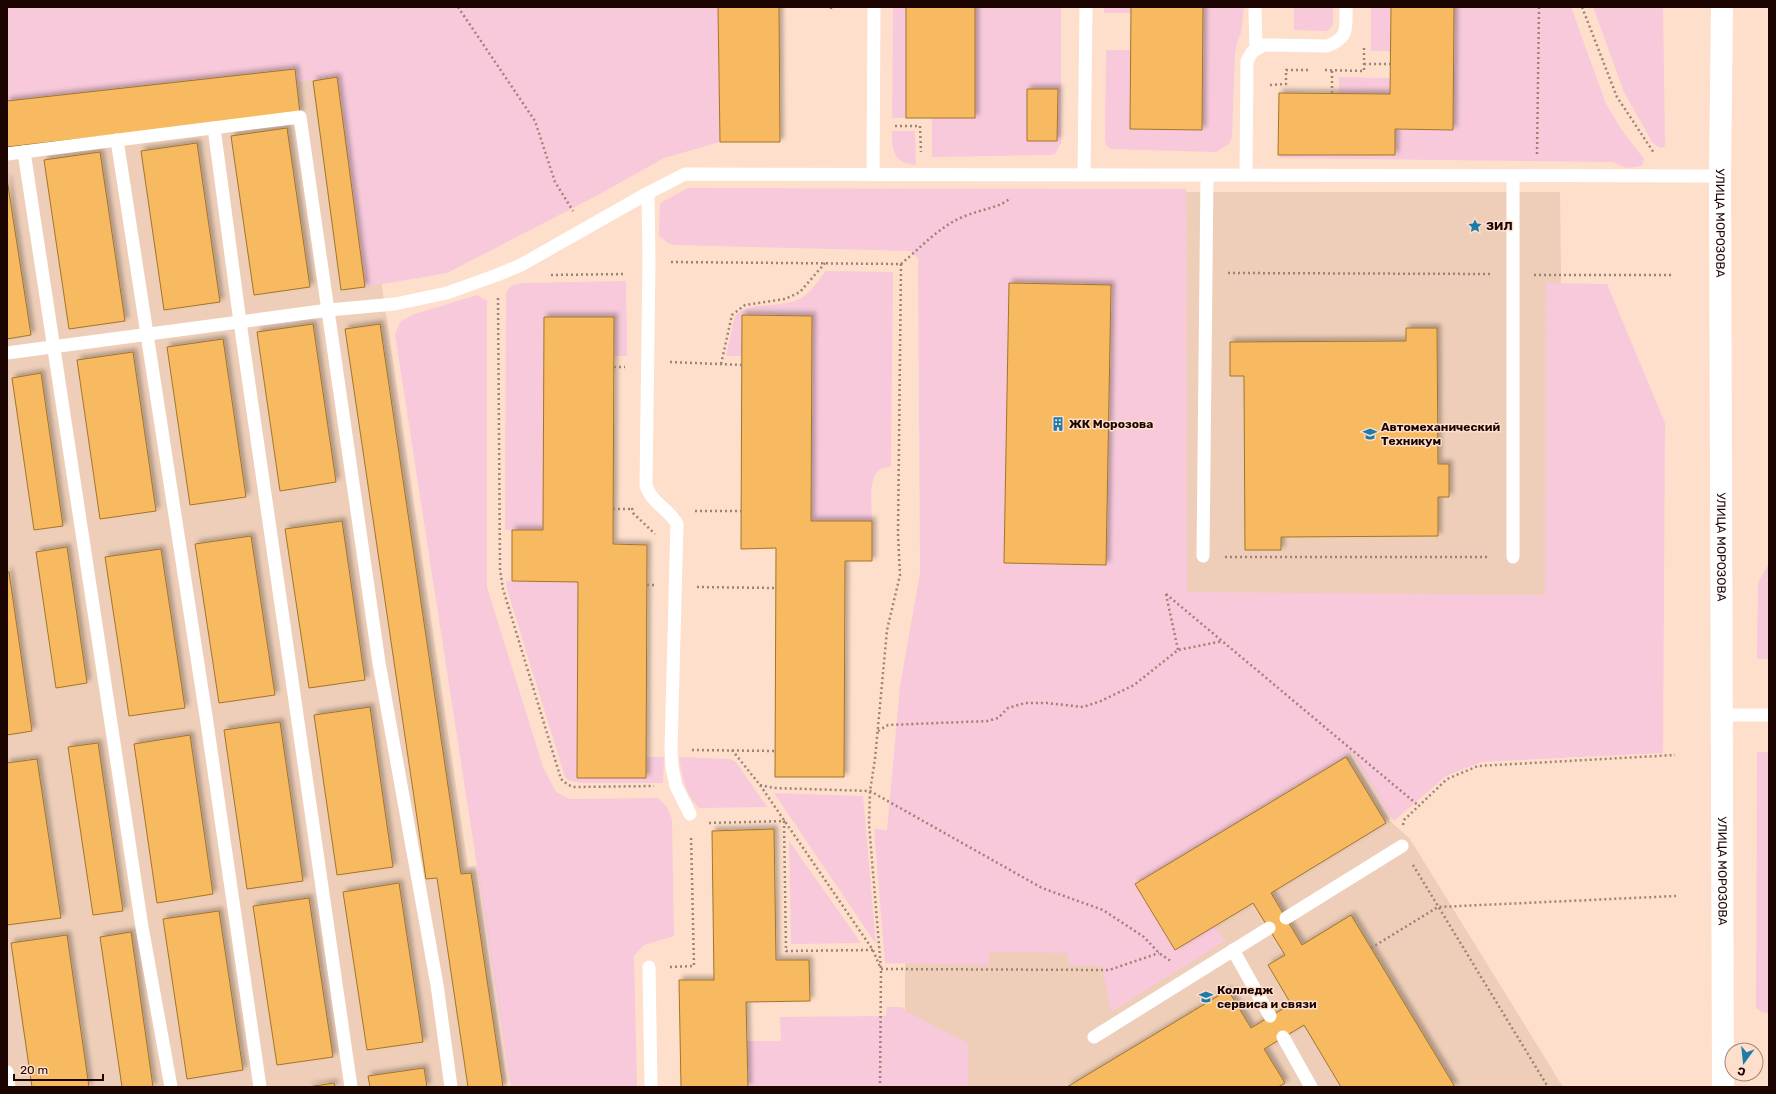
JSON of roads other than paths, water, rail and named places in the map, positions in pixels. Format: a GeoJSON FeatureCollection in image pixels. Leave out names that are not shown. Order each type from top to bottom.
{"type":"FeatureCollection","features":[{"type":"Feature","properties":{"kind":"main road","name":"УЛИЦА МОРОЗОВА"},"geometry":{"type":"LineString","coordinates":[[1722,7],[1720,176],[1723,1087]]}},
{"type":"Feature","properties":{"kind":"lane"},"geometry":{"type":"LineString","coordinates":[[873,174],[874,7]]}},
{"type":"Feature","properties":{"kind":"lane"},"geometry":{"type":"LineString","coordinates":[[1084,174],[1086,7]]}},
{"type":"Feature","properties":{"kind":"lane"},"geometry":{"type":"LineString","coordinates":[[1255,7],[1256,48]]}},
{"type":"Feature","properties":{"kind":"lane"},"geometry":{"type":"LineString","coordinates":[[1246,175],[1247,61],[1252,52],[1256,48],[1264,45],[1327,46],[1336,43],[1342,38],[1346,30],[1346,7]]}},
{"type":"Feature","properties":{"kind":"lane"},"geometry":{"type":"LineString","coordinates":[[7,154],[300,118],[379,663],[438,985],[451,1087]]}},
{"type":"Feature","properties":{"kind":"lane"},"geometry":{"type":"LineString","coordinates":[[214,128],[240,322],[351,1087]]}},
{"type":"Feature","properties":{"kind":"lane"},"geometry":{"type":"LineString","coordinates":[[117,140],[260,1087]]}},
{"type":"Feature","properties":{"kind":"lane"},"geometry":{"type":"LineString","coordinates":[[24,152],[142,927],[171,1087]]}},
{"type":"Feature","properties":{"kind":"lane"},"geometry":{"type":"LineString","coordinates":[[7,353],[329,310],[395,304],[447,293],[497,276],[521,265],[648,192],[686,174],[1720,176]]}},
{"type":"Feature","properties":{"kind":"lane"},"geometry":{"type":"LineString","coordinates":[[1203,556],[1207,175]]}},
{"type":"Feature","properties":{"kind":"lane"},"geometry":{"type":"LineString","coordinates":[[1513,176],[1513,557]]}},
{"type":"Feature","properties":{"kind":"lane"},"geometry":{"type":"LineString","coordinates":[[648,192],[649,261],[646,485],[648,492],[655,502],[673,517],[677,524],[672,767],[676,786],[690,819]]}},
{"type":"Feature","properties":{"kind":"lane"},"geometry":{"type":"LineString","coordinates":[[1722,715],[1769,715]]}},
{"type":"Feature","properties":{"kind":"lane"},"geometry":{"type":"LineString","coordinates":[[1286,918],[1402,846]]}},
{"type":"Feature","properties":{"kind":"lane"},"geometry":{"type":"LineString","coordinates":[[1094,1037],[1269,928]]}},
{"type":"Feature","properties":{"kind":"lane"},"geometry":{"type":"LineString","coordinates":[[1233,950],[1270,1016]]}},
{"type":"Feature","properties":{"kind":"lane"},"geometry":{"type":"LineString","coordinates":[[649,968],[651,1087]]}},
{"type":"Feature","properties":{"kind":"lane"},"geometry":{"type":"LineString","coordinates":[[1283,1038],[1311,1087]]}},
{"type":"Feature","properties":{"kind":"lane"},"geometry":{"type":"LineString","coordinates":[[7,1072],[9,1087]]}},
{"type":"Feature","properties":{"kind":"place","name":"ЗИЛ"},"geometry":{"type":"Point","coordinates":[1475,226]}},
{"type":"Feature","properties":{"kind":"place","name":"ЖК Морозова"},"geometry":{"type":"Point","coordinates":[1058,424]}},
{"type":"Feature","properties":{"kind":"place","name":"Автомеханический Техникум"},"geometry":{"type":"Point","coordinates":[1370,434]}},
{"type":"Feature","properties":{"kind":"place","name":"Колледж сервиса и связи"},"geometry":{"type":"Point","coordinates":[1206,997]}}]}
